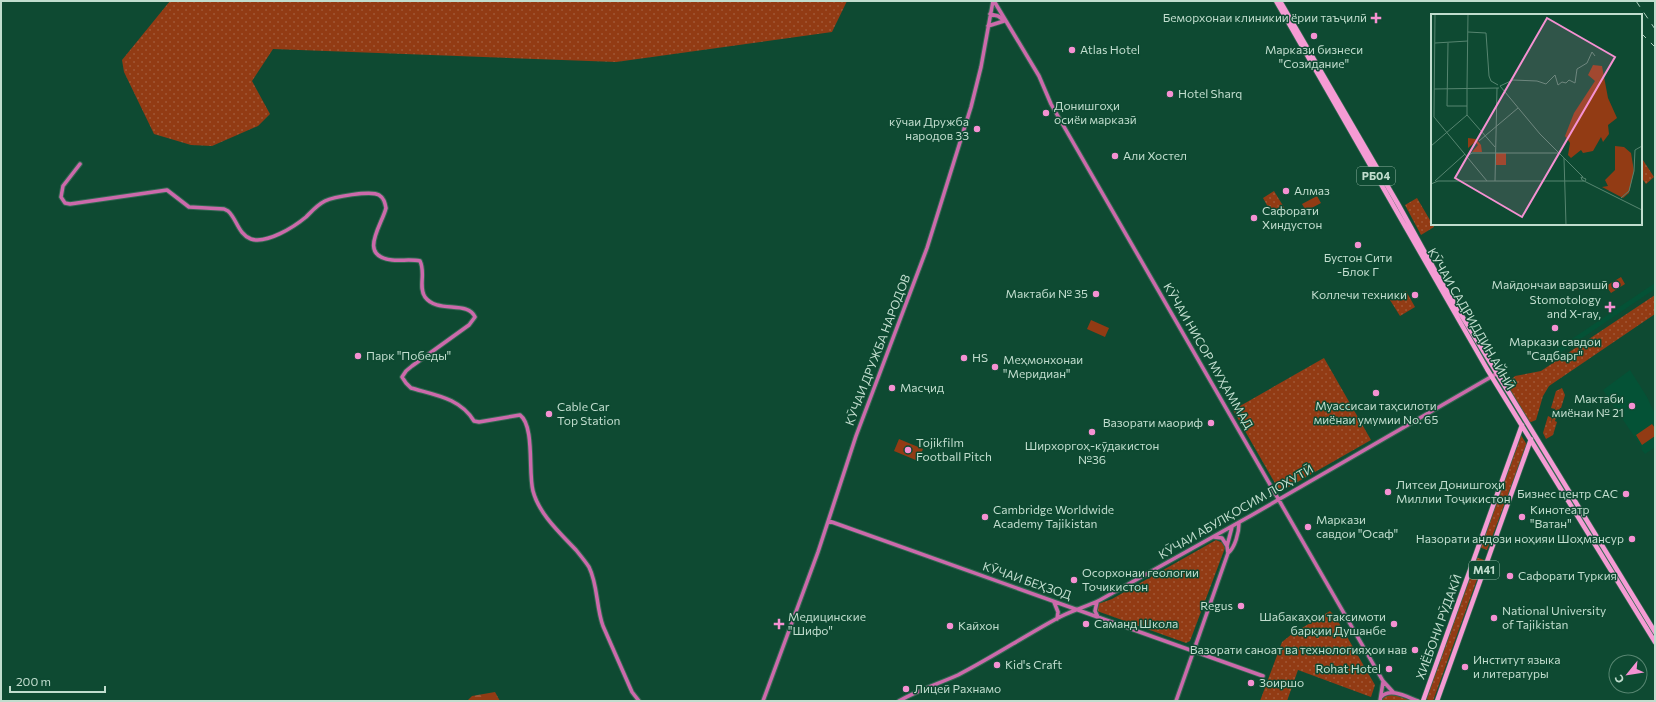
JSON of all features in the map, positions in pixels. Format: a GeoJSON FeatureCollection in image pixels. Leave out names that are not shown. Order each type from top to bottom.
{"type":"FeatureCollection","features":[{"type":"Feature","properties":{"kind":"highway","name":"КӮЧАИ САДРИДДИН АЙНӢ"},"geometry":{"type":"LineString","coordinates":[[1276,1],[1478,349],[1533,434],[1655,632]]}},
{"type":"Feature","properties":{"kind":"highway","name":"КӮЧАИ САДРИДДИН АЙНӢ"},"geometry":{"type":"LineString","coordinates":[[1280,1],[1398,204],[1478,349]]}},
{"type":"Feature","properties":{"kind":"highway","name":"КӮЧАИ САДРИДДИН АЙНӢ"},"geometry":{"type":"LineString","coordinates":[[1494,375],[1531,440],[1655,642]]}},
{"type":"Feature","properties":{"kind":"highway","name":"ХИЁБОНИ РӮДАКӢ"},"geometry":{"type":"LineString","coordinates":[[1423,701],[1522,425]]}},
{"type":"Feature","properties":{"kind":"highway"},"geometry":{"type":"LineString","coordinates":[[1531,440],[1533,434]]}},
{"type":"Feature","properties":{"kind":"highway","name":"M41"},"geometry":{"type":"LineString","coordinates":[[1437,701],[1531,440]]}},
{"type":"Feature","properties":{"kind":"street","name":"КӮЧАИ ДРУЖБА НАРОДОВ"},"geometry":{"type":"LineString","coordinates":[[763,701],[829,521],[856,436],[927,248],[972,107],[993,1]]}},
{"type":"Feature","properties":{"kind":"street","name":"КӮЧАИ НИСОР МУҲАММАД"},"geometry":{"type":"LineString","coordinates":[[993,1],[1010,26],[1039,76],[1057,114],[1383,681],[1394,692],[1418,701]]}},
{"type":"Feature","properties":{"kind":"street","name":"КӮЧАИ НИСОР МУҲАММАД"},"geometry":{"type":"LineString","coordinates":[[990,14],[998,16],[1010,26]]}},
{"type":"Feature","properties":{"kind":"street"},"geometry":{"type":"LineString","coordinates":[[988,26],[1004,21]]}},
{"type":"Feature","properties":{"kind":"street"},"geometry":{"type":"LineString","coordinates":[[80,164],[71,173],[63,186],[61,197],[65,203],[70,204],[167,190],[189,207],[224,209],[228,211],[233,216],[241,232],[250,238],[260,240],[271,238],[300,221],[324,201],[368,193],[378,195],[383,198],[386,208],[374,238],[374,246],[377,254],[388,260],[420,261],[423,268],[422,287],[425,298],[438,306],[466,309],[473,313],[475,317],[469,325],[412,366],[402,377],[412,388],[455,401],[469,412],[474,420],[479,422],[520,414],[525,419],[530,447],[532,491],[542,510],[588,567],[594,582],[599,618],[602,626],[632,692],[639,701]]}},
{"type":"Feature","properties":{"kind":"street","name":"КӮЧАИ АБУЛҚОСИМ ЛОҲУТӢ"},"geometry":{"type":"LineString","coordinates":[[899,701],[965,671],[1057,619],[1076,609],[1096,602],[1232,527],[1494,375]]}},
{"type":"Feature","properties":{"kind":"street","name":"КӮЧАИ БЕҲЗОД"},"geometry":{"type":"LineString","coordinates":[[829,521],[1263,676]]}},
{"type":"Feature","properties":{"kind":"street"},"geometry":{"type":"LineString","coordinates":[[1228,553],[1232,550],[1239,528],[1239,523]]}},
{"type":"Feature","properties":{"kind":"street"},"geometry":{"type":"LineString","coordinates":[[1176,701],[1228,553],[1227,546],[1232,527]]}},
{"type":"Feature","properties":{"kind":"street"},"geometry":{"type":"LineString","coordinates":[[1214,537],[1222,538],[1227,546]]}},
{"type":"Feature","properties":{"kind":"street"},"geometry":{"type":"LineString","coordinates":[[1054,602],[1058,612],[1057,619]]}},
{"type":"Feature","properties":{"kind":"street"},"geometry":{"type":"LineString","coordinates":[[1096,602],[1095,611],[1099,618]]}},
{"type":"Feature","properties":{"kind":"street"},"geometry":{"type":"LineString","coordinates":[[1380,699],[1383,681]]}},
{"type":"Feature","properties":{"kind":"street"},"geometry":{"type":"LineString","coordinates":[[1380,699],[1386,693],[1394,692]]}},
{"type":"Feature","properties":{"kind":"shaded area"},"geometry":{"type":"Polygon","coordinates":[[[1655,283],[1655,289],[1551,359],[1548,355],[1655,283]]]}},
{"type":"Feature","properties":{"kind":"shaded area","name":"Мактаби миёнаи № 21"},"geometry":{"type":"Polygon","coordinates":[[[1630,370],[1647,397],[1655,414],[1655,447],[1645,454],[1603,390],[1630,370]]]}},
{"type":"Feature","properties":{"kind":"green space"},"geometry":{"type":"Polygon","coordinates":[[[170,1],[847,1],[832,32],[616,62],[273,49],[252,81],[270,114],[258,126],[212,146],[191,145],[154,134],[124,72],[122,60],[170,1]]]}},
{"type":"Feature","properties":{"kind":"green space"},"geometry":{"type":"Polygon","coordinates":[[[1642,159],[1654,177],[1646,184],[1642,178],[1642,159]]]}},
{"type":"Feature","properties":{"kind":"green space"},"geometry":{"type":"Polygon","coordinates":[[[1274,191],[1285,209],[1273,216],[1263,198],[1274,191]]]}},
{"type":"Feature","properties":{"kind":"green space"},"geometry":{"type":"Polygon","coordinates":[[[1317,196],[1321,203],[1306,211],[1302,204],[1317,196]]]}},
{"type":"Feature","properties":{"kind":"green space"},"geometry":{"type":"Polygon","coordinates":[[[1417,198],[1431,222],[1431,225],[1434,227],[1421,235],[1405,205],[1417,198]]]}},
{"type":"Feature","properties":{"kind":"green space","name":"Майдончаи варзишӣ"},"geometry":{"type":"Polygon","coordinates":[[[1621,277],[1625,284],[1611,293],[1606,286],[1621,277]]]}},
{"type":"Feature","properties":{"kind":"green space"},"geometry":{"type":"Polygon","coordinates":[[[1406,291],[1415,307],[1400,316],[1390,300],[1406,291]]]}},
{"type":"Feature","properties":{"kind":"green space"},"geometry":{"type":"Polygon","coordinates":[[[1655,295],[1655,314],[1549,386],[1543,396],[1536,420],[1531,422],[1527,420],[1507,384],[1515,376],[1541,371],[1655,295]]]}},
{"type":"Feature","properties":{"kind":"green space"},"geometry":{"type":"Polygon","coordinates":[[[1091,320],[1109,328],[1105,337],[1087,329],[1091,320]]]}},
{"type":"Feature","properties":{"kind":"green space"},"geometry":{"type":"Polygon","coordinates":[[[1324,358],[1371,440],[1280,492],[1233,410],[1324,358]]]}},
{"type":"Feature","properties":{"kind":"green space"},"geometry":{"type":"Polygon","coordinates":[[[1562,388],[1565,395],[1559,411],[1555,410],[1557,404],[1555,409],[1551,408],[1556,391],[1562,388]]]}},
{"type":"Feature","properties":{"kind":"green space"},"geometry":{"type":"Polygon","coordinates":[[[1548,416],[1552,418],[1551,423],[1553,417],[1556,418],[1555,421],[1557,422],[1553,435],[1546,439],[1543,433],[1548,416]]]}},
{"type":"Feature","properties":{"kind":"green space"},"geometry":{"type":"Polygon","coordinates":[[[1652,424],[1655,428],[1655,436],[1642,445],[1636,435],[1652,424]]]}},
{"type":"Feature","properties":{"kind":"green space"},"geometry":{"type":"Polygon","coordinates":[[[1521,435],[1527,445],[1487,550],[1479,547],[1521,435]]]}},
{"type":"Feature","properties":{"kind":"green space","name":"Tojikfilm Football Pitch"},"geometry":{"type":"Polygon","coordinates":[[[899,439],[923,449],[918,461],[894,451],[899,439]]]}},
{"type":"Feature","properties":{"kind":"green space"},"geometry":{"type":"Polygon","coordinates":[[[1216,540],[1223,543],[1225,548],[1190,641],[1186,643],[1097,611],[1096,608],[1098,604],[1112,599],[1216,540]]]}},
{"type":"Feature","properties":{"kind":"green space"},"geometry":{"type":"Polygon","coordinates":[[[1476,557],[1484,560],[1433,701],[1425,699],[1476,557]]]}},
{"type":"Feature","properties":{"kind":"green space"},"geometry":{"type":"Polygon","coordinates":[[[1330,611],[1335,616],[1375,685],[1371,697],[1298,670],[1287,701],[1260,701],[1282,642],[1292,634],[1330,611]]]}},
{"type":"Feature","properties":{"kind":"green space"},"geometry":{"type":"Polygon","coordinates":[[[495,692],[500,701],[467,701],[472,696],[495,692]]]}},
{"type":"Feature","properties":{"kind":"green space"},"geometry":{"type":"Polygon","coordinates":[[[1393,694],[1412,701],[1381,701],[1386,695],[1393,694]]]}},
{"type":"Feature","properties":{"kind":"railway"},"geometry":{"type":"LineString","coordinates":[[1636,1],[1655,29]]}},
{"type":"Feature","properties":{"kind":"railway"},"geometry":{"type":"LineString","coordinates":[[1642,34],[1655,47]]}},
{"type":"Feature","properties":{"kind":"place","name":"Беморхонаи клиникии ёрии таъҷилӣ"},"geometry":{"type":"Point","coordinates":[1376,18]}},
{"type":"Feature","properties":{"kind":"place","name":"Маркази бизнеси \"Созидание\""},"geometry":{"type":"Point","coordinates":[1314,36]}},
{"type":"Feature","properties":{"kind":"place","name":"Atlas Hotel"},"geometry":{"type":"Point","coordinates":[1072,50]}},
{"type":"Feature","properties":{"kind":"place","name":"Hotel Sharq"},"geometry":{"type":"Point","coordinates":[1170,94]}},
{"type":"Feature","properties":{"kind":"place","name":"Донишгоҳи осиёи марказӣ"},"geometry":{"type":"Point","coordinates":[1046,113]}},
{"type":"Feature","properties":{"kind":"place","name":"кӯчаи Дружба народов 33"},"geometry":{"type":"Point","coordinates":[977,129]}},
{"type":"Feature","properties":{"kind":"place","name":"Али Хостел"},"geometry":{"type":"Point","coordinates":[1115,156]}},
{"type":"Feature","properties":{"kind":"place","name":"Алмаз"},"geometry":{"type":"Point","coordinates":[1286,191]}},
{"type":"Feature","properties":{"kind":"place","name":"Сафорати Хиндустон"},"geometry":{"type":"Point","coordinates":[1254,218]}},
{"type":"Feature","properties":{"kind":"place","name":"Бустон Сити -Блок Г"},"geometry":{"type":"Point","coordinates":[1358,245]}},
{"type":"Feature","properties":{"kind":"place","name":"Майдончаи варзишӣ"},"geometry":{"type":"Point","coordinates":[1616,285]}},
{"type":"Feature","properties":{"kind":"place","name":"Мактаби № 35"},"geometry":{"type":"Point","coordinates":[1096,294]}},
{"type":"Feature","properties":{"kind":"place","name":"Коллечи техники"},"geometry":{"type":"Point","coordinates":[1415,295]}},
{"type":"Feature","properties":{"kind":"place","name":"Stomotology and X-ray,"},"geometry":{"type":"Point","coordinates":[1610,307]}},
{"type":"Feature","properties":{"kind":"place","name":"Маркази савдои \"Садбарг\""},"geometry":{"type":"Point","coordinates":[1555,328]}},
{"type":"Feature","properties":{"kind":"place","name":"Парк \"Победы\""},"geometry":{"type":"Point","coordinates":[358,356]}},
{"type":"Feature","properties":{"kind":"place","name":"HS"},"geometry":{"type":"Point","coordinates":[964,358]}},
{"type":"Feature","properties":{"kind":"place","name":"Меҳмонхонаи \"Меридиан\""},"geometry":{"type":"Point","coordinates":[995,367]}},
{"type":"Feature","properties":{"kind":"place","name":"Масҷид"},"geometry":{"type":"Point","coordinates":[892,388]}},
{"type":"Feature","properties":{"kind":"place","name":"Муассисаи таҳсилоти миёнаи умумии No. 65"},"geometry":{"type":"Point","coordinates":[1376,393]}},
{"type":"Feature","properties":{"kind":"place","name":"Мактаби миёнаи № 21"},"geometry":{"type":"Point","coordinates":[1632,406]}},
{"type":"Feature","properties":{"kind":"place","name":"Cable Car Top Station"},"geometry":{"type":"Point","coordinates":[549,414]}},
{"type":"Feature","properties":{"kind":"place","name":"Вазорати маориф"},"geometry":{"type":"Point","coordinates":[1211,423]}},
{"type":"Feature","properties":{"kind":"place","name":"Ширхоргоҳ-кӯдакистон №36"},"geometry":{"type":"Point","coordinates":[1092,432]}},
{"type":"Feature","properties":{"kind":"place","name":"Tojikfilm Football Pitch"},"geometry":{"type":"Point","coordinates":[908,450]}},
{"type":"Feature","properties":{"kind":"place","name":"Литсеи Донишгоҳи Миллии Тоҷикистон"},"geometry":{"type":"Point","coordinates":[1388,492]}},
{"type":"Feature","properties":{"kind":"place","name":"Бизнес центр САС"},"geometry":{"type":"Point","coordinates":[1626,494]}},
{"type":"Feature","properties":{"kind":"place","name":"Cambridge Worldwide Academy Tajikistan"},"geometry":{"type":"Point","coordinates":[985,517]}},
{"type":"Feature","properties":{"kind":"place","name":"Кинотеатр \"Ватан\""},"geometry":{"type":"Point","coordinates":[1522,517]}},
{"type":"Feature","properties":{"kind":"place","name":"Маркази савдои \"Осаф\""},"geometry":{"type":"Point","coordinates":[1308,527]}},
{"type":"Feature","properties":{"kind":"place","name":"Назорати андози ноҳияи Шоҳмансур"},"geometry":{"type":"Point","coordinates":[1632,539]}},
{"type":"Feature","properties":{"kind":"place","name":"Сафорати Туркия"},"geometry":{"type":"Point","coordinates":[1510,576]}},
{"type":"Feature","properties":{"kind":"place","name":"Осорхонаи геологии Точикистон"},"geometry":{"type":"Point","coordinates":[1074,580]}},
{"type":"Feature","properties":{"kind":"place","name":"Regus"},"geometry":{"type":"Point","coordinates":[1241,606]}},
{"type":"Feature","properties":{"kind":"place","name":"National University of Tajikistan"},"geometry":{"type":"Point","coordinates":[1494,618]}},
{"type":"Feature","properties":{"kind":"place","name":"Медицинские \"Шифо\""},"geometry":{"type":"Point","coordinates":[779,624]}},
{"type":"Feature","properties":{"kind":"place","name":"Саманд Школа"},"geometry":{"type":"Point","coordinates":[1086,624]}},
{"type":"Feature","properties":{"kind":"place","name":"Шабакаҳои таксимоти барқии Душанбе"},"geometry":{"type":"Point","coordinates":[1394,624]}},
{"type":"Feature","properties":{"kind":"place","name":"Кайхон"},"geometry":{"type":"Point","coordinates":[950,626]}},
{"type":"Feature","properties":{"kind":"place","name":"Вазорати саноат ва технологияҳои нав"},"geometry":{"type":"Point","coordinates":[1415,650]}},
{"type":"Feature","properties":{"kind":"place","name":"Kid's Craft"},"geometry":{"type":"Point","coordinates":[997,665]}},
{"type":"Feature","properties":{"kind":"place","name":"Институт языка и литературы"},"geometry":{"type":"Point","coordinates":[1465,667]}},
{"type":"Feature","properties":{"kind":"place","name":"Rohat Hotel"},"geometry":{"type":"Point","coordinates":[1389,669]}},
{"type":"Feature","properties":{"kind":"place","name":"Зоиршо"},"geometry":{"type":"Point","coordinates":[1251,683]}},
{"type":"Feature","properties":{"kind":"place","name":"Лицей Рахнамо"},"geometry":{"type":"Point","coordinates":[906,689]}}]}
